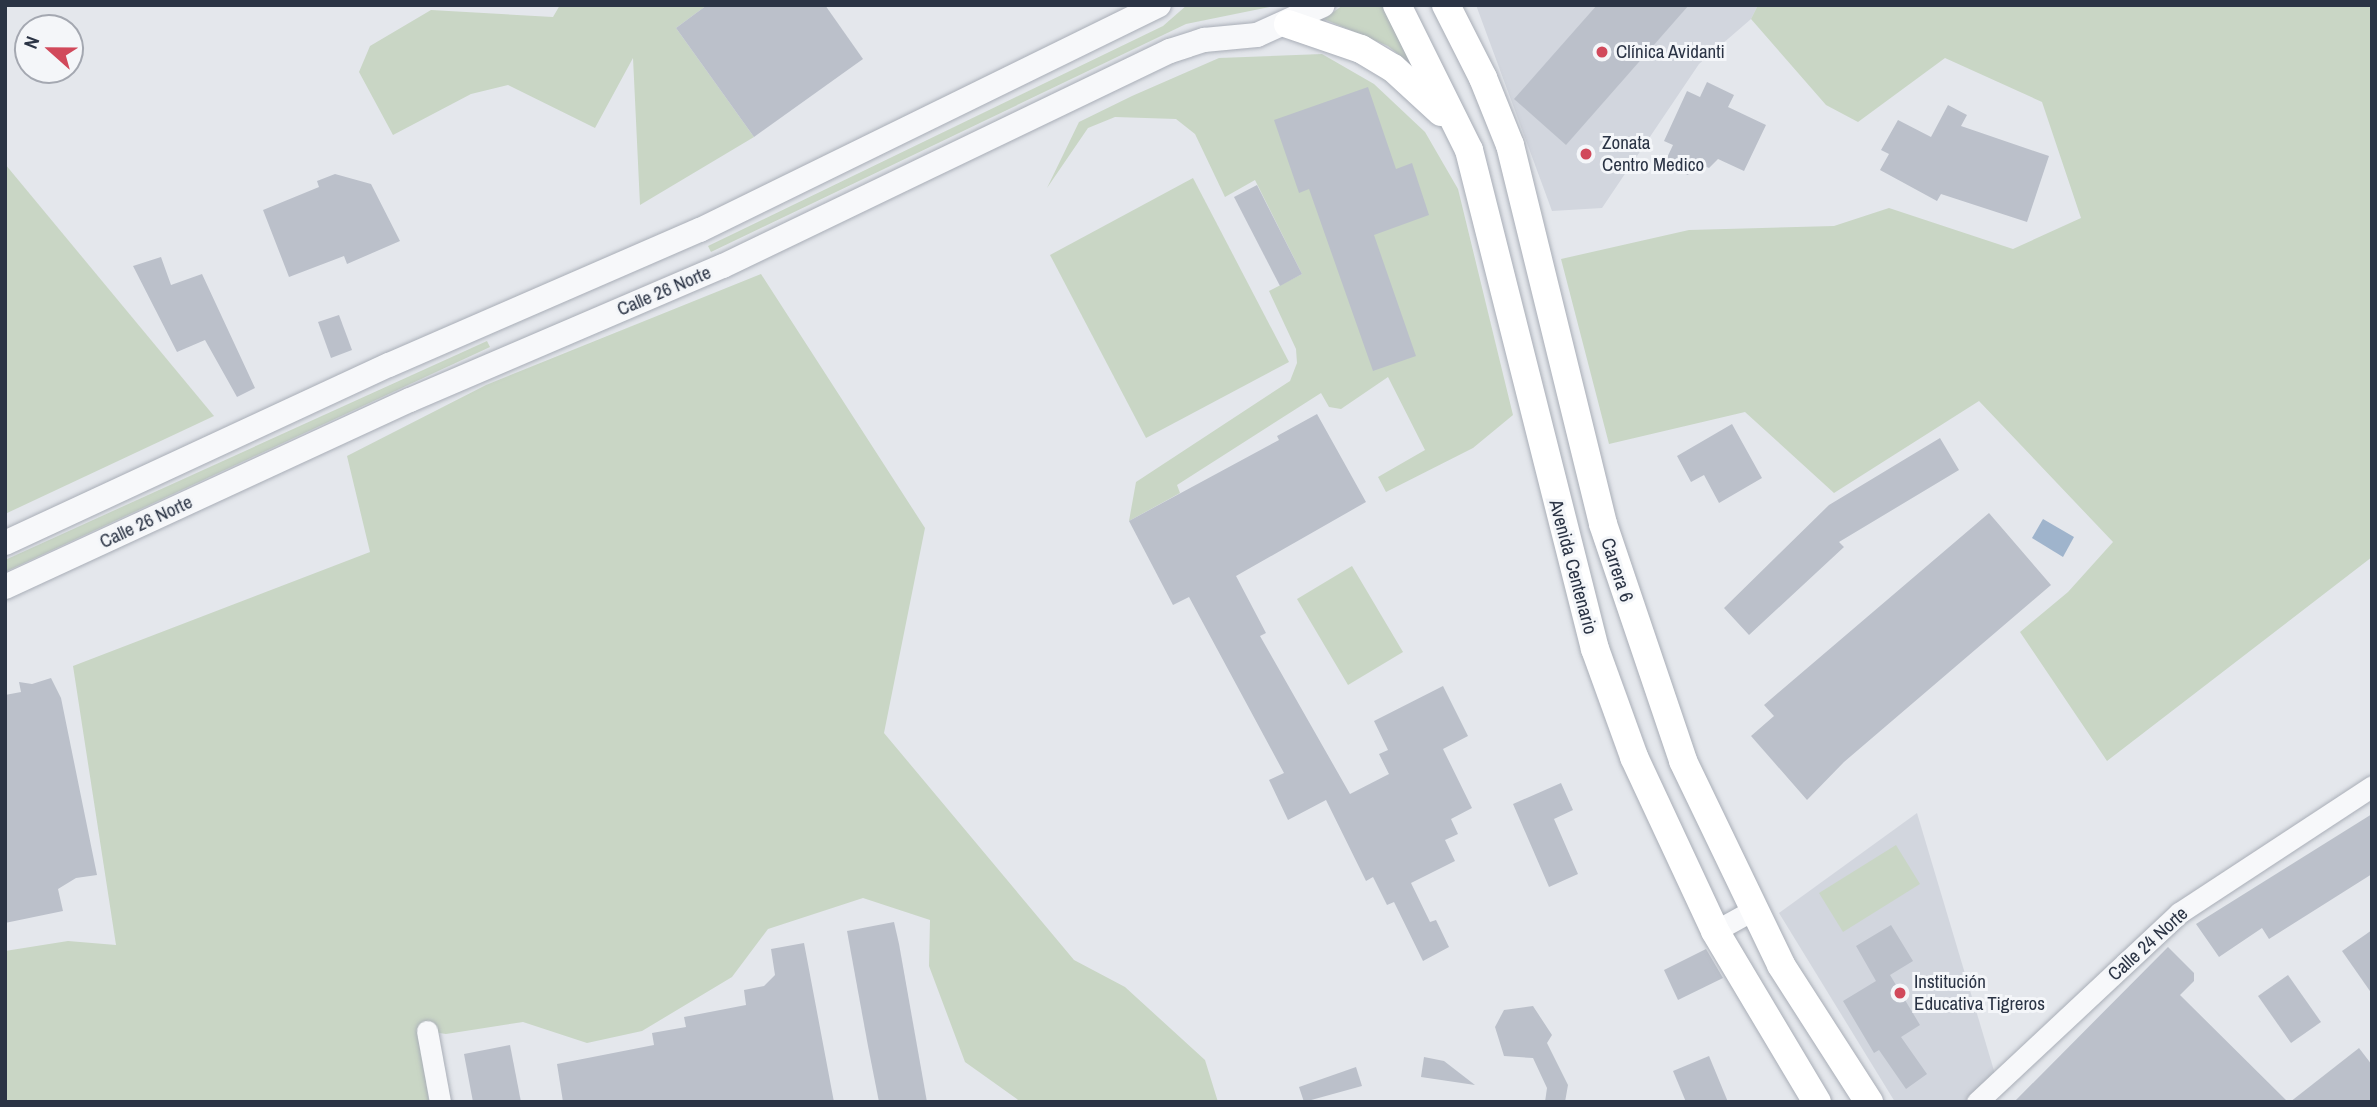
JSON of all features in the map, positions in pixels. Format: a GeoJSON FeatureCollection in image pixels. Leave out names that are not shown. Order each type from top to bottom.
{"type":"FeatureCollection","features":[{"type":"Feature","properties":{"kind":"main road","name":"Avenida Centenario"},"geometry":{"type":"LineString","coordinates":[[1397,5],[1469,150],[1595,649],[1634,757],[1715,931],[1817,1102]]}},
{"type":"Feature","properties":{"kind":"main road","name":"Carrera 6"},"geometry":{"type":"LineString","coordinates":[[1446,5],[1510,145],[1603,524],[1641,646],[1683,761],[1782,965],[1869,1102]]}},
{"type":"Feature","properties":{"kind":"main road"},"geometry":{"type":"LineString","coordinates":[[1288,24],[1361,49],[1393,68],[1448,119],[1469,150]]}},
{"type":"Feature","properties":{"kind":"street","name":"Calle 26 Norte"},"geometry":{"type":"LineString","coordinates":[[5,543],[395,362],[700,230],[1159,5]]}},
{"type":"Feature","properties":{"kind":"street","name":"Calle 26 Norte"},"geometry":{"type":"LineString","coordinates":[[5,587],[410,400],[723,266],[1170,51],[1288,24],[1323,5]]}},
{"type":"Feature","properties":{"kind":"street","name":"Calle 24 Norte"},"geometry":{"type":"LineString","coordinates":[[1978,1102],[2179,913],[2372,786]]}},
{"type":"Feature","properties":{"kind":"street"},"geometry":{"type":"LineString","coordinates":[[1715,931],[1754,910]]}},
{"type":"Feature","properties":{"kind":"street"},"geometry":{"type":"LineString","coordinates":[[427,1031],[440,1102]]}},
{"type":"Feature","properties":{"kind":"shaded area","name":"Zonata Centro Medico"},"geometry":{"type":"Polygon","coordinates":[[[1476,5],[1758,5],[1751,19],[1699,64],[1602,208],[1552,211],[1476,5]]]}},
{"type":"Feature","properties":{"kind":"shaded area","name":"Institución Educativa Tigreros"},"geometry":{"type":"Polygon","coordinates":[[[1917,813],[1995,1074],[1963,1102],[1895,1102],[1779,913],[1917,813]]]}},
{"type":"Feature","properties":{"kind":"green space"},"geometry":{"type":"Polygon","coordinates":[[[560,5],[707,5],[676,28],[754,137],[640,205],[633,58],[595,128],[508,85],[471,94],[393,135],[359,72],[370,46],[431,10],[553,17],[560,5]]]}},
{"type":"Feature","properties":{"kind":"green space"},"geometry":{"type":"Polygon","coordinates":[[[1187,5],[1280,5],[1186,24],[711,252],[708,246],[1163,26],[1187,5]]]}},
{"type":"Feature","properties":{"kind":"green space"},"geometry":{"type":"Polygon","coordinates":[[[1343,5],[1383,5],[1421,72],[1388,46],[1324,19],[1343,5]]]}},
{"type":"Feature","properties":{"kind":"green space"},"geometry":{"type":"Polygon","coordinates":[[[1758,5],[2372,5],[2372,557],[2107,761],[2020,632],[2068,592],[2113,542],[1979,401],[1834,493],[1745,412],[1609,444],[1561,259],[1689,230],[1834,226],[1889,208],[2013,249],[2081,218],[2042,102],[1945,58],[1858,122],[1826,105],[1751,19],[1758,5]]]}},
{"type":"Feature","properties":{"kind":"green space"},"geometry":{"type":"Polygon","coordinates":[[[1322,54],[1374,84],[1425,132],[1458,189],[1513,415],[1473,448],[1386,492],[1378,477],[1425,450],[1388,377],[1341,409],[1329,407],[1321,393],[1177,485],[1180,493],[1129,521],[1136,482],[1290,381],[1297,363],[1296,349],[1269,291],[1302,274],[1255,180],[1225,197],[1195,134],[1176,119],[1115,117],[1088,128],[1047,188],[1079,122],[1132,96],[1219,58],[1322,54]]]}},
{"type":"Feature","properties":{"kind":"green space"},"geometry":{"type":"Polygon","coordinates":[[[5,164],[214,416],[5,514],[5,164]]]}},
{"type":"Feature","properties":{"kind":"green space"},"geometry":{"type":"Polygon","coordinates":[[[1193,178],[1289,362],[1146,438],[1050,255],[1193,178]]]}},
{"type":"Feature","properties":{"kind":"green space"},"geometry":{"type":"Polygon","coordinates":[[[761,274],[925,528],[884,733],[1074,960],[1125,987],[1205,1060],[1218,1102],[1021,1102],[965,1062],[929,966],[930,920],[863,898],[768,929],[732,977],[642,1031],[587,1043],[523,1022],[446,1034],[419,1030],[429,1102],[5,1102],[5,951],[68,941],[116,945],[73,666],[370,552],[347,456],[486,385],[761,274]]]}},
{"type":"Feature","properties":{"kind":"green space"},"geometry":{"type":"Polygon","coordinates":[[[487,341],[490,347],[5,572],[5,560],[487,341]]]}},
{"type":"Feature","properties":{"kind":"green space"},"geometry":{"type":"Polygon","coordinates":[[[1352,566],[1403,652],[1348,685],[1297,599],[1352,566]]]}},
{"type":"Feature","properties":{"kind":"green space"},"geometry":{"type":"Polygon","coordinates":[[[1896,845],[1920,884],[1843,932],[1819,893],[1896,845]]]}},
{"type":"Feature","properties":{"kind":"water"},"geometry":{"type":"Polygon","coordinates":[[[2043,519],[2074,537],[2063,557],[2032,538],[2043,519]]]}},
{"type":"Feature","properties":{"kind":"building"},"geometry":{"type":"Polygon","coordinates":[[[707,5],[825,5],[863,59],[754,137],[676,28],[707,5]]]}},
{"type":"Feature","properties":{"kind":"building","name":"Clínica Avidanti"},"geometry":{"type":"Polygon","coordinates":[[[1597,5],[1689,5],[1566,145],[1514,99],[1597,5]]]}},
{"type":"Feature","properties":{"kind":"building"},"geometry":{"type":"Polygon","coordinates":[[[1707,82],[1734,95],[1728,107],[1766,125],[1744,171],[1718,159],[1709,168],[1695,162],[1688,175],[1664,164],[1673,145],[1664,141],[1687,91],[1700,97],[1707,82]]]}},
{"type":"Feature","properties":{"kind":"building"},"geometry":{"type":"Polygon","coordinates":[[[1368,87],[1396,169],[1412,163],[1429,215],[1374,235],[1416,356],[1373,371],[1309,189],[1299,193],[1274,120],[1368,87]]]}},
{"type":"Feature","properties":{"kind":"building"},"geometry":{"type":"Polygon","coordinates":[[[1948,105],[1967,115],[1961,126],[2049,156],[2027,222],[1941,194],[1937,201],[1880,170],[1889,154],[1881,150],[1898,120],[1931,137],[1948,105]]]}},
{"type":"Feature","properties":{"kind":"building"},"geometry":{"type":"Polygon","coordinates":[[[335,174],[371,184],[400,241],[347,264],[344,256],[289,277],[263,210],[319,187],[317,181],[335,174]]]}},
{"type":"Feature","properties":{"kind":"building"},"geometry":{"type":"Polygon","coordinates":[[[1257,185],[1302,274],[1280,286],[1234,197],[1257,185]]]}},
{"type":"Feature","properties":{"kind":"building"},"geometry":{"type":"Polygon","coordinates":[[[161,257],[171,285],[202,274],[255,388],[237,397],[205,340],[177,352],[133,266],[161,257]]]}},
{"type":"Feature","properties":{"kind":"building"},"geometry":{"type":"Polygon","coordinates":[[[339,315],[352,350],[331,358],[318,322],[339,315]]]}},
{"type":"Feature","properties":{"kind":"building"},"geometry":{"type":"Polygon","coordinates":[[[1317,414],[1366,502],[1236,576],[1266,633],[1260,636],[1350,794],[1389,774],[1379,754],[1388,750],[1374,721],[1443,686],[1468,736],[1443,749],[1472,808],[1451,819],[1458,834],[1445,840],[1455,861],[1411,883],[1430,922],[1436,920],[1449,947],[1423,961],[1394,902],[1387,905],[1373,877],[1366,881],[1326,800],[1288,820],[1269,780],[1284,773],[1189,597],[1173,605],[1129,521],[1279,440],[1277,436],[1317,414]]]}},
{"type":"Feature","properties":{"kind":"building"},"geometry":{"type":"Polygon","coordinates":[[[1732,424],[1762,478],[1719,503],[1704,475],[1691,482],[1677,456],[1732,424]]]}},
{"type":"Feature","properties":{"kind":"building"},"geometry":{"type":"Polygon","coordinates":[[[1940,438],[1959,470],[1839,542],[1844,547],[1749,635],[1724,608],[1829,505],[1940,438]]]}},
{"type":"Feature","properties":{"kind":"building"},"geometry":{"type":"Polygon","coordinates":[[[1989,513],[2051,585],[1844,762],[1807,800],[1751,736],[1774,716],[1764,705],[1989,513]]]}},
{"type":"Feature","properties":{"kind":"building"},"geometry":{"type":"Polygon","coordinates":[[[51,678],[61,698],[97,875],[76,878],[58,889],[63,911],[5,923],[5,695],[21,692],[19,682],[32,684],[51,678]]]}},
{"type":"Feature","properties":{"kind":"building"},"geometry":{"type":"Polygon","coordinates":[[[1561,783],[1573,810],[1554,819],[1578,874],[1549,887],[1513,804],[1561,783]]]}},
{"type":"Feature","properties":{"kind":"building"},"geometry":{"type":"Polygon","coordinates":[[[2372,814],[2372,874],[2269,939],[2262,928],[2219,957],[2196,924],[2372,814]]]}},
{"type":"Feature","properties":{"kind":"building"},"geometry":{"type":"Polygon","coordinates":[[[894,922],[927,1102],[879,1102],[868,1046],[847,931],[894,922]]]}},
{"type":"Feature","properties":{"kind":"building"},"geometry":{"type":"Polygon","coordinates":[[[1891,925],[1913,961],[1890,975],[1920,1025],[1901,1037],[1927,1074],[1906,1089],[1879,1050],[1874,1053],[1843,1001],[1876,981],[1856,946],[1891,925]]]}},
{"type":"Feature","properties":{"kind":"building"},"geometry":{"type":"Polygon","coordinates":[[[2372,930],[2372,994],[2342,951],[2372,930]]]}},
{"type":"Feature","properties":{"kind":"building"},"geometry":{"type":"Polygon","coordinates":[[[804,943],[834,1102],[563,1102],[557,1064],[654,1045],[652,1033],[686,1027],[684,1017],[746,1005],[744,990],[764,986],[775,975],[771,949],[804,943]]]}},
{"type":"Feature","properties":{"kind":"building"},"geometry":{"type":"Polygon","coordinates":[[[2168,947],[2194,973],[2194,981],[2180,995],[2288,1102],[2014,1102],[2168,947]]]}},
{"type":"Feature","properties":{"kind":"building"},"geometry":{"type":"Polygon","coordinates":[[[1706,949],[1723,978],[1678,1000],[1664,970],[1706,949]]]}},
{"type":"Feature","properties":{"kind":"building"},"geometry":{"type":"Polygon","coordinates":[[[2288,975],[2321,1022],[2291,1043],[2258,996],[2288,975]]]}},
{"type":"Feature","properties":{"kind":"building"},"geometry":{"type":"Polygon","coordinates":[[[1533,1006],[1552,1035],[1547,1043],[1568,1085],[1565,1102],[1545,1102],[1547,1088],[1533,1058],[1504,1056],[1495,1027],[1504,1010],[1533,1006]]]}},
{"type":"Feature","properties":{"kind":"building"},"geometry":{"type":"Polygon","coordinates":[[[510,1045],[521,1102],[473,1102],[464,1054],[510,1045]]]}},
{"type":"Feature","properties":{"kind":"building"},"geometry":{"type":"Polygon","coordinates":[[[2359,1048],[2372,1065],[2372,1102],[2290,1102],[2359,1048]]]}},
{"type":"Feature","properties":{"kind":"building"},"geometry":{"type":"Polygon","coordinates":[[[1709,1056],[1728,1102],[1686,1102],[1673,1071],[1709,1056]]]}},
{"type":"Feature","properties":{"kind":"building"},"geometry":{"type":"Polygon","coordinates":[[[1424,1057],[1444,1061],[1475,1085],[1421,1077],[1424,1057]]]}},
{"type":"Feature","properties":{"kind":"building"},"geometry":{"type":"Polygon","coordinates":[[[1356,1067],[1362,1086],[1304,1102],[1299,1087],[1356,1067]]]}},
{"type":"Feature","properties":{"kind":"place","name":"Clínica Avidanti"},"geometry":{"type":"Point","coordinates":[1602,52]}},
{"type":"Feature","properties":{"kind":"place","name":"Zonata Centro Medico"},"geometry":{"type":"Point","coordinates":[1586,154]}},
{"type":"Feature","properties":{"kind":"place","name":"Institución Educativa Tigreros"},"geometry":{"type":"Point","coordinates":[1900,993]}}]}
